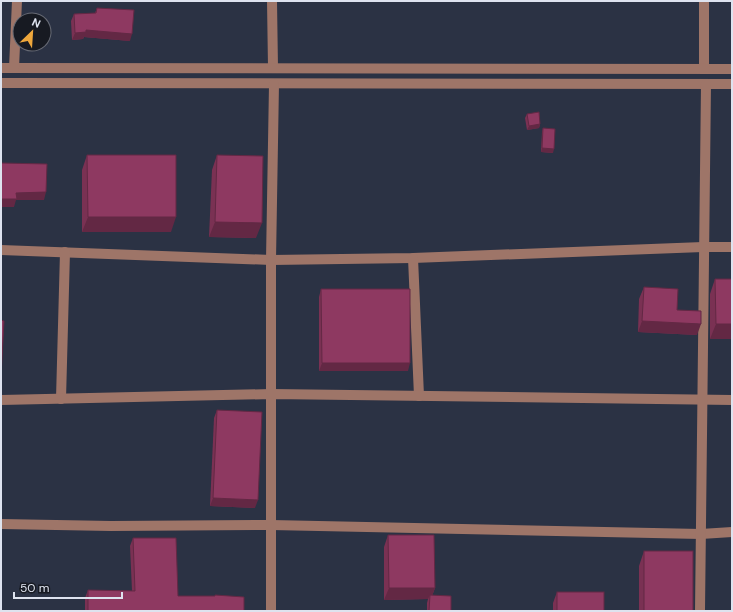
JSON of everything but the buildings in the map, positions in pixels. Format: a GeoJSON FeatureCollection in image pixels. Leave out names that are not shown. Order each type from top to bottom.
{"type":"FeatureCollection","features":[{"type":"Feature","properties":{"kind":"street"},"geometry":{"type":"LineString","coordinates":[[14,68],[17,1]]}},
{"type":"Feature","properties":{"kind":"street"},"geometry":{"type":"LineString","coordinates":[[272,1],[273,68]]}},
{"type":"Feature","properties":{"kind":"street"},"geometry":{"type":"LineString","coordinates":[[704,1],[704,69]]}},
{"type":"Feature","properties":{"kind":"street"},"geometry":{"type":"LineString","coordinates":[[1,68],[732,69]]}},
{"type":"Feature","properties":{"kind":"street"},"geometry":{"type":"LineString","coordinates":[[1,83],[732,84]]}},
{"type":"Feature","properties":{"kind":"street"},"geometry":{"type":"LineString","coordinates":[[271,611],[271,260],[274,84]]}},
{"type":"Feature","properties":{"kind":"street"},"geometry":{"type":"LineString","coordinates":[[700,611],[706,84]]}},
{"type":"Feature","properties":{"kind":"street"},"geometry":{"type":"LineString","coordinates":[[1,250],[271,260],[413,258],[732,247]]}},
{"type":"Feature","properties":{"kind":"street"},"geometry":{"type":"LineString","coordinates":[[61,398],[65,252]]}},
{"type":"Feature","properties":{"kind":"street"},"geometry":{"type":"LineString","coordinates":[[413,258],[419,396]]}},
{"type":"Feature","properties":{"kind":"street"},"geometry":{"type":"LineString","coordinates":[[1,400],[271,394],[732,400]]}},
{"type":"Feature","properties":{"kind":"street"},"geometry":{"type":"LineString","coordinates":[[1,524],[112,526],[271,525],[701,534],[732,532]]}}]}
